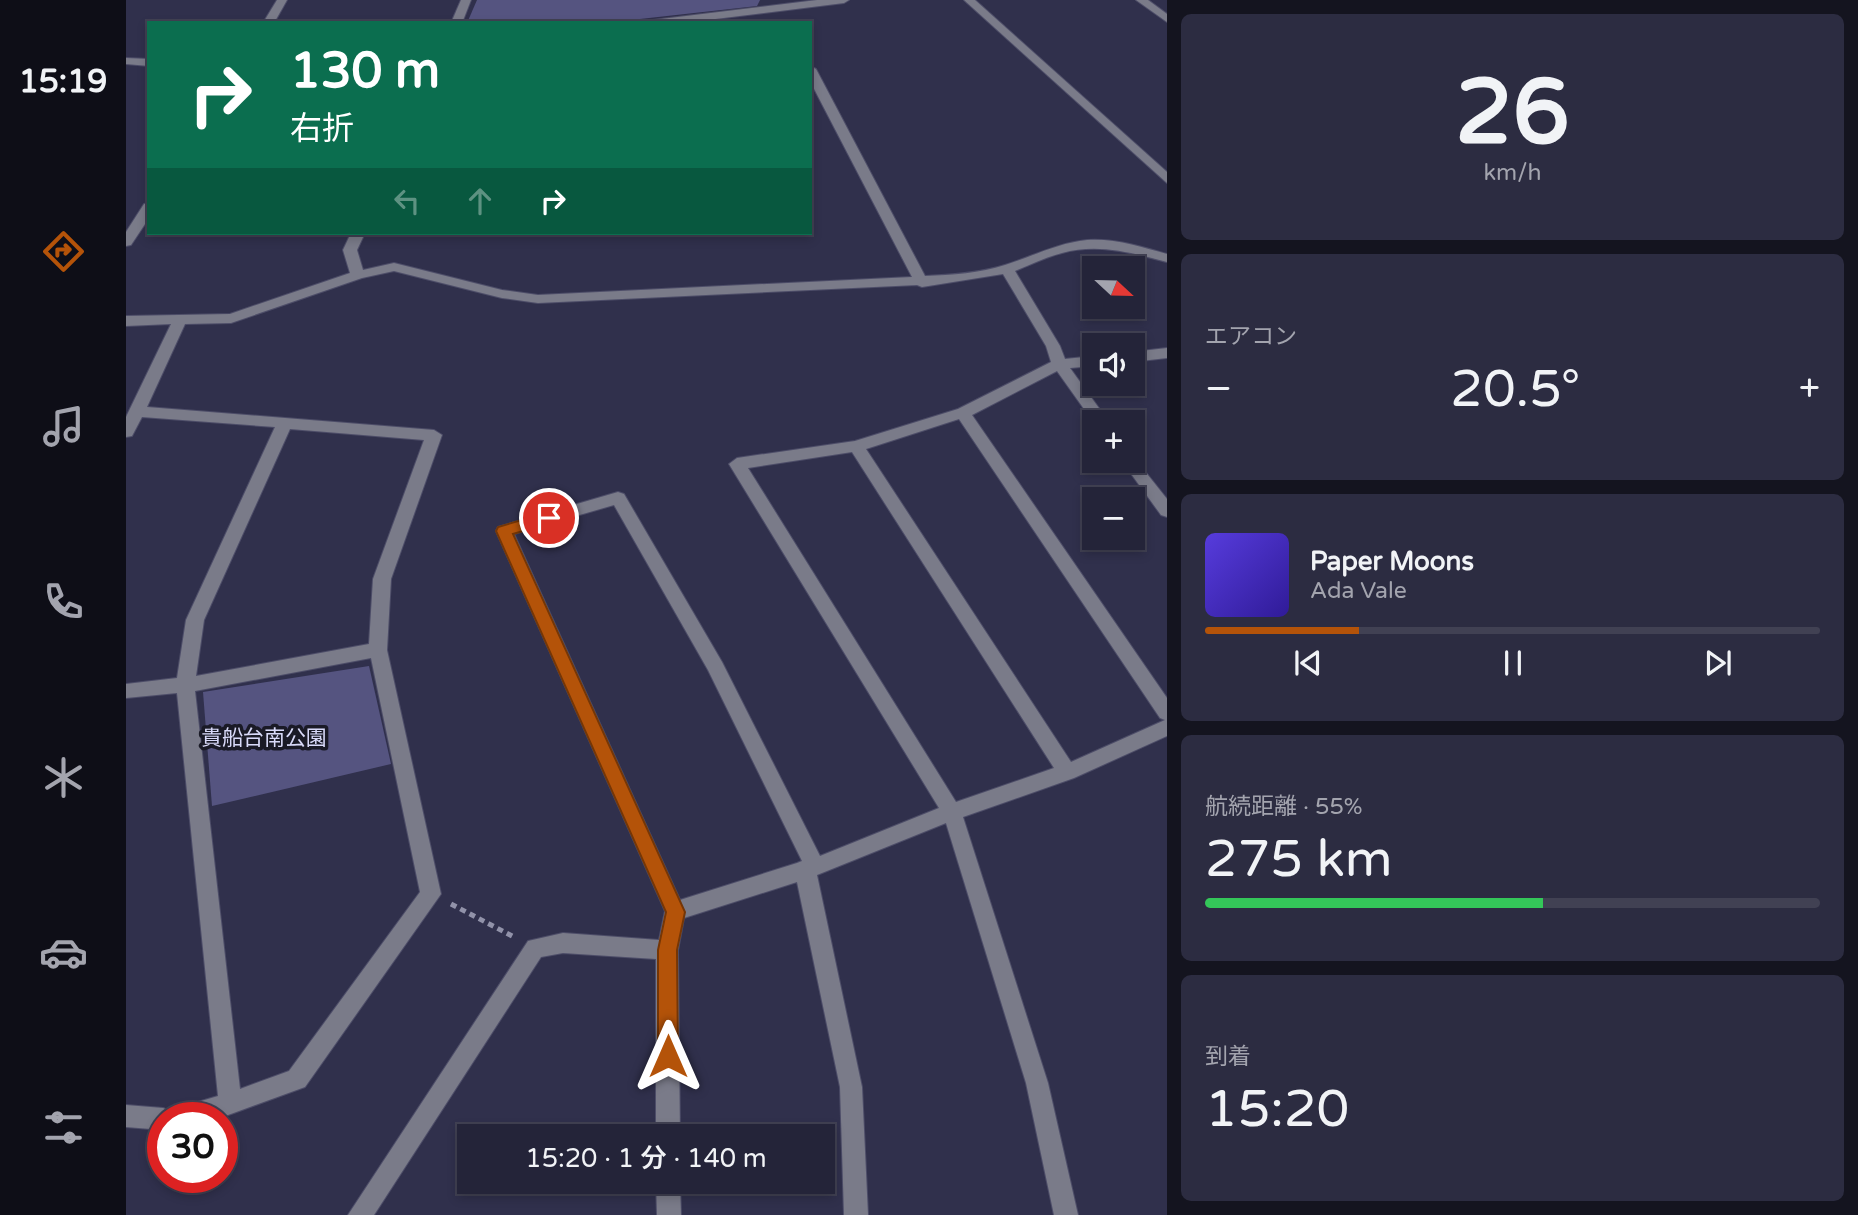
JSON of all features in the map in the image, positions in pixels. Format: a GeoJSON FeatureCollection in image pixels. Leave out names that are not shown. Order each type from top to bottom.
{"type":"FeatureCollection","features":[{"type":"Feature","properties":{"kind":"street"},"geometry":{"type":"LineString","coordinates":[[269,21],[282,0]]}},
{"type":"Feature","properties":{"kind":"street"},"geometry":{"type":"LineString","coordinates":[[457,21],[466,0]]}},
{"type":"Feature","properties":{"kind":"street"},"geometry":{"type":"LineString","coordinates":[[666,21],[776,4],[844,0]]}},
{"type":"Feature","properties":{"kind":"street"},"geometry":{"type":"LineString","coordinates":[[969,0],[1167,179]]}},
{"type":"Feature","properties":{"kind":"street"},"geometry":{"type":"LineString","coordinates":[[1142,0],[1167,19]]}},
{"type":"Feature","properties":{"kind":"street"},"geometry":{"type":"LineString","coordinates":[[776,4],[785,21]]}},
{"type":"Feature","properties":{"kind":"street"},"geometry":{"type":"LineString","coordinates":[[126,61],[147,63]]}},
{"type":"Feature","properties":{"kind":"street"},"geometry":{"type":"LineString","coordinates":[[812,73],[922,283]]}},
{"type":"Feature","properties":{"kind":"street"},"geometry":{"type":"LineString","coordinates":[[126,242],[147,210]]}},
{"type":"Feature","properties":{"kind":"street"},"geometry":{"type":"LineString","coordinates":[[357,235],[350,250],[358,275]]}},
{"type":"Feature","properties":{"kind":"street"},"geometry":{"type":"LineString","coordinates":[[126,321],[231,318],[358,275],[394,267],[502,294],[538,299],[922,283],[1007,269],[1059,249],[1090,244],[1131,248],[1167,258]]}},
{"type":"Feature","properties":{"kind":"street"},"geometry":{"type":"LineString","coordinates":[[1007,269],[1053,346],[1059,364],[1092,410]]}},
{"type":"Feature","properties":{"kind":"street"},"geometry":{"type":"LineString","coordinates":[[126,432],[181,318]]}},
{"type":"Feature","properties":{"kind":"street"},"geometry":{"type":"LineString","coordinates":[[1145,356],[1167,353]]}},
{"type":"Feature","properties":{"kind":"street"},"geometry":{"type":"LineString","coordinates":[[1066,1215],[1037,1083],[952,812],[737,464],[856,446],[963,413],[1059,364],[1082,361]]}},
{"type":"Feature","properties":{"kind":"street"},"geometry":{"type":"LineString","coordinates":[[137,411],[434,435],[382,579],[379,650],[431,894],[297,1079],[235,1102]]}},
{"type":"Feature","properties":{"kind":"street"},"geometry":{"type":"LineString","coordinates":[[963,413],[1167,713]]}},
{"type":"Feature","properties":{"kind":"street"},"geometry":{"type":"LineString","coordinates":[[230,1102],[185,685],[195,620],[284,424]]}},
{"type":"Feature","properties":{"kind":"street"},"geometry":{"type":"LineString","coordinates":[[856,446],[1068,772]]}},
{"type":"Feature","properties":{"kind":"street"},"geometry":{"type":"LineString","coordinates":[[1139,473],[1167,511]]}},
{"type":"Feature","properties":{"kind":"street"},"geometry":{"type":"LineString","coordinates":[[668,1124],[667,950],[675,912],[504,531],[618,498],[716,667],[810,868],[851,1087],[856,1215]]}},
{"type":"Feature","properties":{"kind":"street"},"geometry":{"type":"LineString","coordinates":[[126,691],[185,685],[379,650]]}},
{"type":"Feature","properties":{"kind":"street"},"geometry":{"type":"LineString","coordinates":[[675,912],[810,868],[952,812],[1068,772],[1167,727]]}},
{"type":"Feature","properties":{"kind":"street"},"geometry":{"type":"LineString","coordinates":[[360,1215],[535,948],[563,943],[667,950]]}},
{"type":"Feature","properties":{"kind":"street"},"geometry":{"type":"LineString","coordinates":[[126,1116],[147,1118]]}},
{"type":"Feature","properties":{"kind":"street"},"geometry":{"type":"LineString","coordinates":[[668,1194],[669,1215]]}},
{"type":"Feature","properties":{"kind":"path"},"geometry":{"type":"LineString","coordinates":[[431,894],[535,948]]}},
{"type":"Feature","properties":{"kind":"green space"},"geometry":{"type":"Polygon","coordinates":[[[477,0],[760,0],[757,6],[622,21],[468,21],[477,0]]]}},
{"type":"Feature","properties":{"kind":"green space","name":"貴船台南公園"},"geometry":{"type":"Polygon","coordinates":[[[369,666],[391,764],[212,806],[203,692],[369,666]]]}},
{"type":"Feature","properties":{"kind":"route"},"geometry":{"type":"LineString","coordinates":[[549,518],[504,531],[675,912],[667,950],[668,1056]]}}]}
